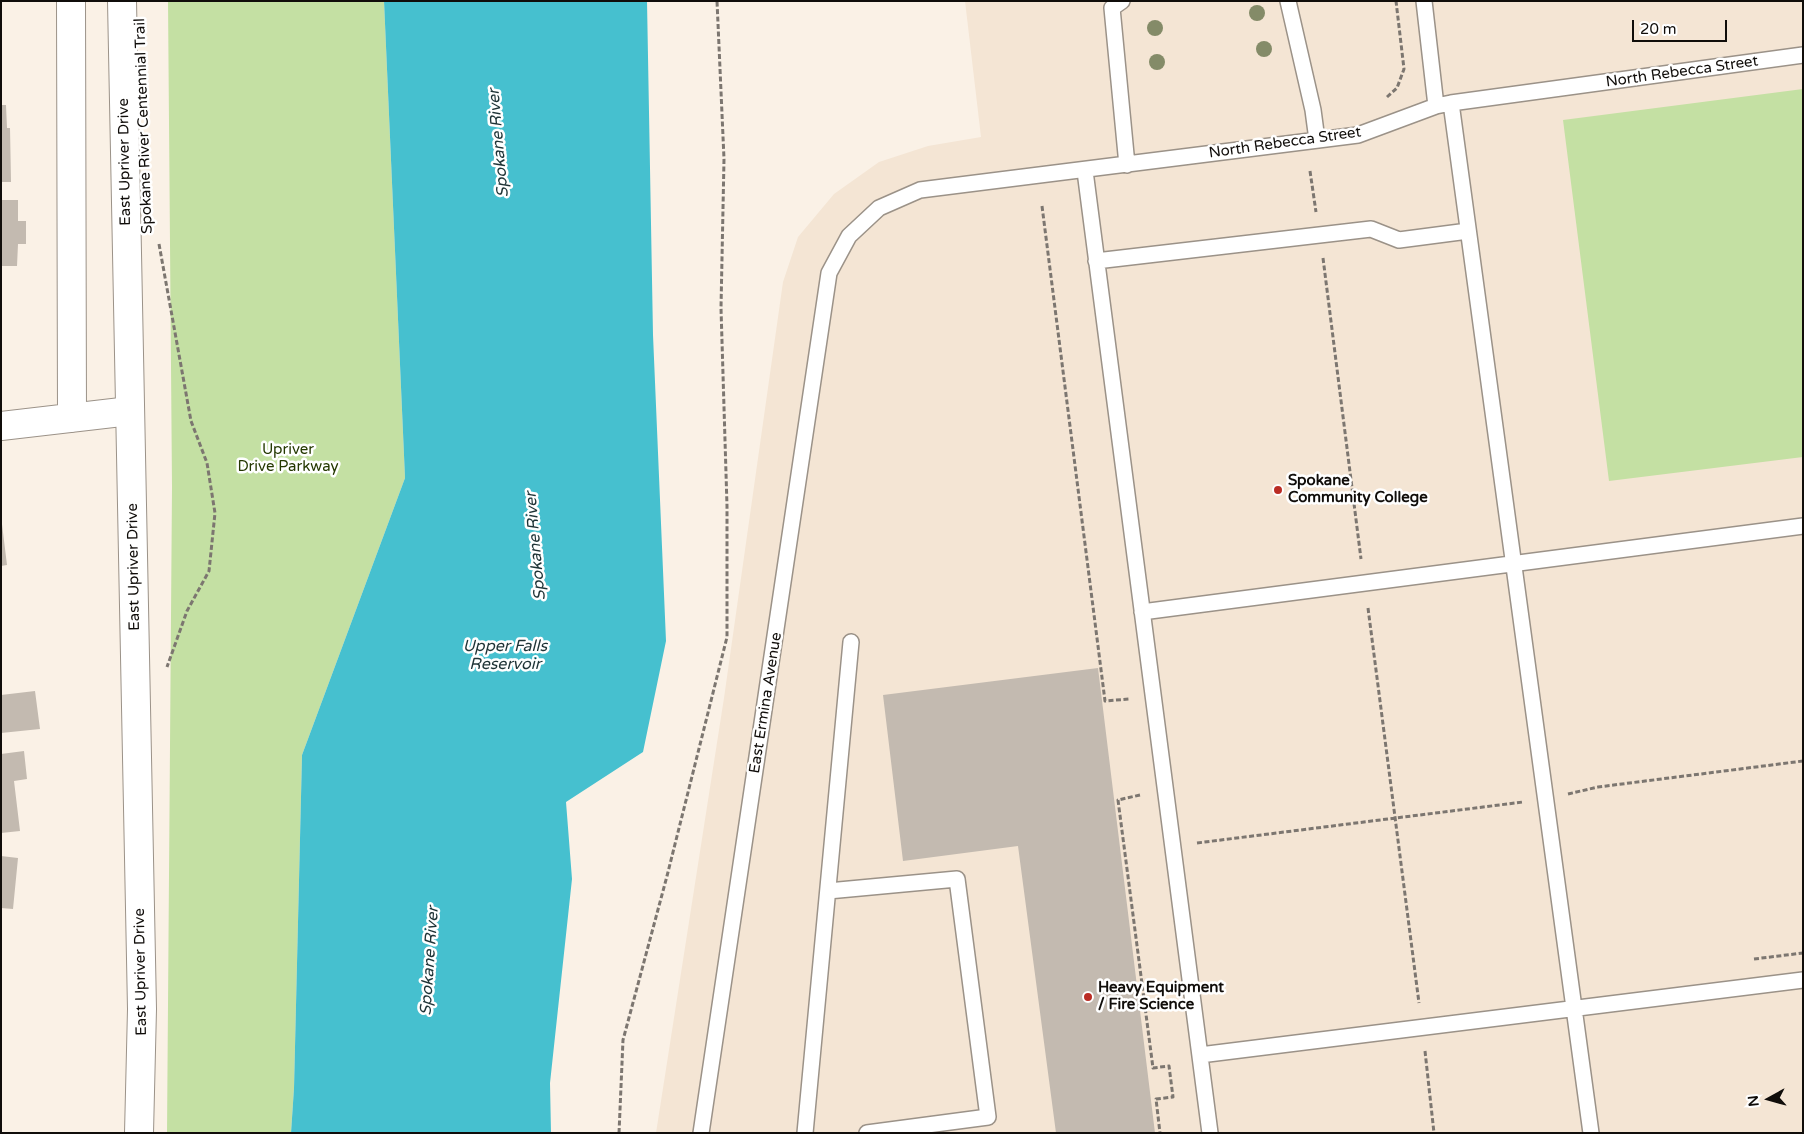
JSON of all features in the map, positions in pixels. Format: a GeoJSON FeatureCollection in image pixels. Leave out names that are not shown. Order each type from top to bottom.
{"type":"FeatureCollection","features":[{"type":"Feature","properties":{"kind":"street"},"geometry":{"type":"LineString","coordinates":[[71,1],[72,418]]}},
{"type":"Feature","properties":{"kind":"street","name":"East Upriver Drive"},"geometry":{"type":"LineString","coordinates":[[122,1],[142,1009],[140,1133]]}},
{"type":"Feature","properties":{"kind":"street"},"geometry":{"type":"LineString","coordinates":[[1,426],[130,411]]}},
{"type":"Feature","properties":{"kind":"lane"},"geometry":{"type":"LineString","coordinates":[[1122,1],[1112,8],[1127,165]]}},
{"type":"Feature","properties":{"kind":"lane"},"geometry":{"type":"LineString","coordinates":[[1288,1],[1313,110],[1317,140]]}},
{"type":"Feature","properties":{"kind":"lane"},"geometry":{"type":"LineString","coordinates":[[1424,1],[1436,106]]}},
{"type":"Feature","properties":{"kind":"lane","name":"North Rebecca Street"},"geometry":{"type":"LineString","coordinates":[[829,274],[849,236],[880,208],[920,190],[1358,135],[1436,106],[1451,103],[1803,55]]}},
{"type":"Feature","properties":{"kind":"lane"},"geometry":{"type":"LineString","coordinates":[[1451,103],[1576,1008],[1591,1133]]}},
{"type":"Feature","properties":{"kind":"lane"},"geometry":{"type":"LineString","coordinates":[[1085,170],[1210,1133]]}},
{"type":"Feature","properties":{"kind":"lane"},"geometry":{"type":"LineString","coordinates":[[1096,261],[1371,229],[1399,240],[1468,231]]}},
{"type":"Feature","properties":{"kind":"lane","name":"East Ermina Avenue"},"geometry":{"type":"LineString","coordinates":[[700,1133],[829,274]]}},
{"type":"Feature","properties":{"kind":"lane"},"geometry":{"type":"LineString","coordinates":[[1142,612],[1803,526]]}},
{"type":"Feature","properties":{"kind":"lane"},"geometry":{"type":"LineString","coordinates":[[805,1133],[851,642]]}},
{"type":"Feature","properties":{"kind":"lane"},"geometry":{"type":"LineString","coordinates":[[828,891],[957,879],[988,1117],[867,1133]]}},
{"type":"Feature","properties":{"kind":"lane"},"geometry":{"type":"LineString","coordinates":[[1200,1055],[1803,980]]}},
{"type":"Feature","properties":{"kind":"path"},"geometry":{"type":"LineString","coordinates":[[619,1133],[622,1040],[667,876],[727,637],[727,506],[721,308],[724,159],[717,1]]}},
{"type":"Feature","properties":{"kind":"path"},"geometry":{"type":"LineString","coordinates":[[1384,99],[1397,88],[1404,69],[1396,1]]}},
{"type":"Feature","properties":{"kind":"path"},"geometry":{"type":"LineString","coordinates":[[1310,171],[1320,235],[1434,1133]]}},
{"type":"Feature","properties":{"kind":"path"},"geometry":{"type":"LineString","coordinates":[[1042,206],[1106,702],[1129,699],[1130,708]]}},
{"type":"Feature","properties":{"kind":"path","name":"Spokane River Centennial Trail"},"geometry":{"type":"LineString","coordinates":[[159,240],[191,421],[207,463],[215,513],[209,571],[187,611],[166,670]]}},
{"type":"Feature","properties":{"kind":"path"},"geometry":{"type":"LineString","coordinates":[[1172,846],[1547,799],[1598,787],[1803,761]]}},
{"type":"Feature","properties":{"kind":"path"},"geometry":{"type":"LineString","coordinates":[[1140,786],[1141,796],[1118,800],[1153,1068],[1170,1066],[1173,1097],[1156,1099],[1160,1133]]}},
{"type":"Feature","properties":{"kind":"shaded area","name":"Spokane Community College"},"geometry":{"type":"Polygon","coordinates":[[[965,1],[1803,1],[1803,1133],[656,1133],[724,698],[783,282],[798,237],[834,194],[879,162],[928,146],[981,137],[965,1]]]}},
{"type":"Feature","properties":{"kind":"green space","name":"Upriver Drive Parkway"},"geometry":{"type":"Polygon","coordinates":[[[168,1],[384,1],[405,478],[302,755],[294,1088],[291,1133],[167,1133],[172,487],[168,1]]]}},
{"type":"Feature","properties":{"kind":"green space"},"geometry":{"type":"Polygon","coordinates":[[[1803,89],[1803,457],[1609,481],[1563,120],[1803,89]]]}},
{"type":"Feature","properties":{"kind":"water","name":"Upper Falls Reservoir"},"geometry":{"type":"Polygon","coordinates":[[[384,1],[647,1],[653,335],[666,641],[643,752],[566,802],[572,879],[550,1083],[551,1133],[291,1133],[294,1088],[302,755],[405,478],[384,1]]]}},
{"type":"Feature","properties":{"kind":"building"},"geometry":{"type":"Polygon","coordinates":[[[1,105],[6,105],[7,128],[10,128],[11,182],[1,182],[1,105]]]}},
{"type":"Feature","properties":{"kind":"building"},"geometry":{"type":"Polygon","coordinates":[[[1,200],[18,200],[18,221],[26,221],[26,244],[18,244],[17,266],[1,266],[1,200]]]}},
{"type":"Feature","properties":{"kind":"building"},"geometry":{"type":"Polygon","coordinates":[[[1,516],[7,565],[1,566],[1,516]]]}},
{"type":"Feature","properties":{"kind":"building","name":"Heavy Equipment / Fire Science"},"geometry":{"type":"Polygon","coordinates":[[[1098,668],[1155,1133],[1056,1133],[1018,846],[903,861],[883,695],[1098,668]]]}},
{"type":"Feature","properties":{"kind":"building"},"geometry":{"type":"Polygon","coordinates":[[[35,691],[40,729],[1,733],[1,695],[35,691]]]}},
{"type":"Feature","properties":{"kind":"building"},"geometry":{"type":"Polygon","coordinates":[[[24,751],[27,779],[14,781],[20,831],[1,833],[1,754],[24,751]]]}},
{"type":"Feature","properties":{"kind":"building"},"geometry":{"type":"Polygon","coordinates":[[[1,856],[18,858],[13,909],[1,908],[1,856]]]}},
{"type":"Feature","properties":{"kind":"place","name":"Spokane Community College"},"geometry":{"type":"Point","coordinates":[1278,490]}},
{"type":"Feature","properties":{"kind":"place","name":"Heavy Equipment / Fire Science"},"geometry":{"type":"Point","coordinates":[1088,997]}},
{"type":"Feature","properties":{"kind":"water label","name":"Spokane River"},"geometry":{"type":"Point","coordinates":[499,143]}},
{"type":"Feature","properties":{"kind":"water label","name":"Spokane River"},"geometry":{"type":"Point","coordinates":[536,546]}},
{"type":"Feature","properties":{"kind":"water label","name":"Spokane River"},"geometry":{"type":"Point","coordinates":[430,961]}}]}
